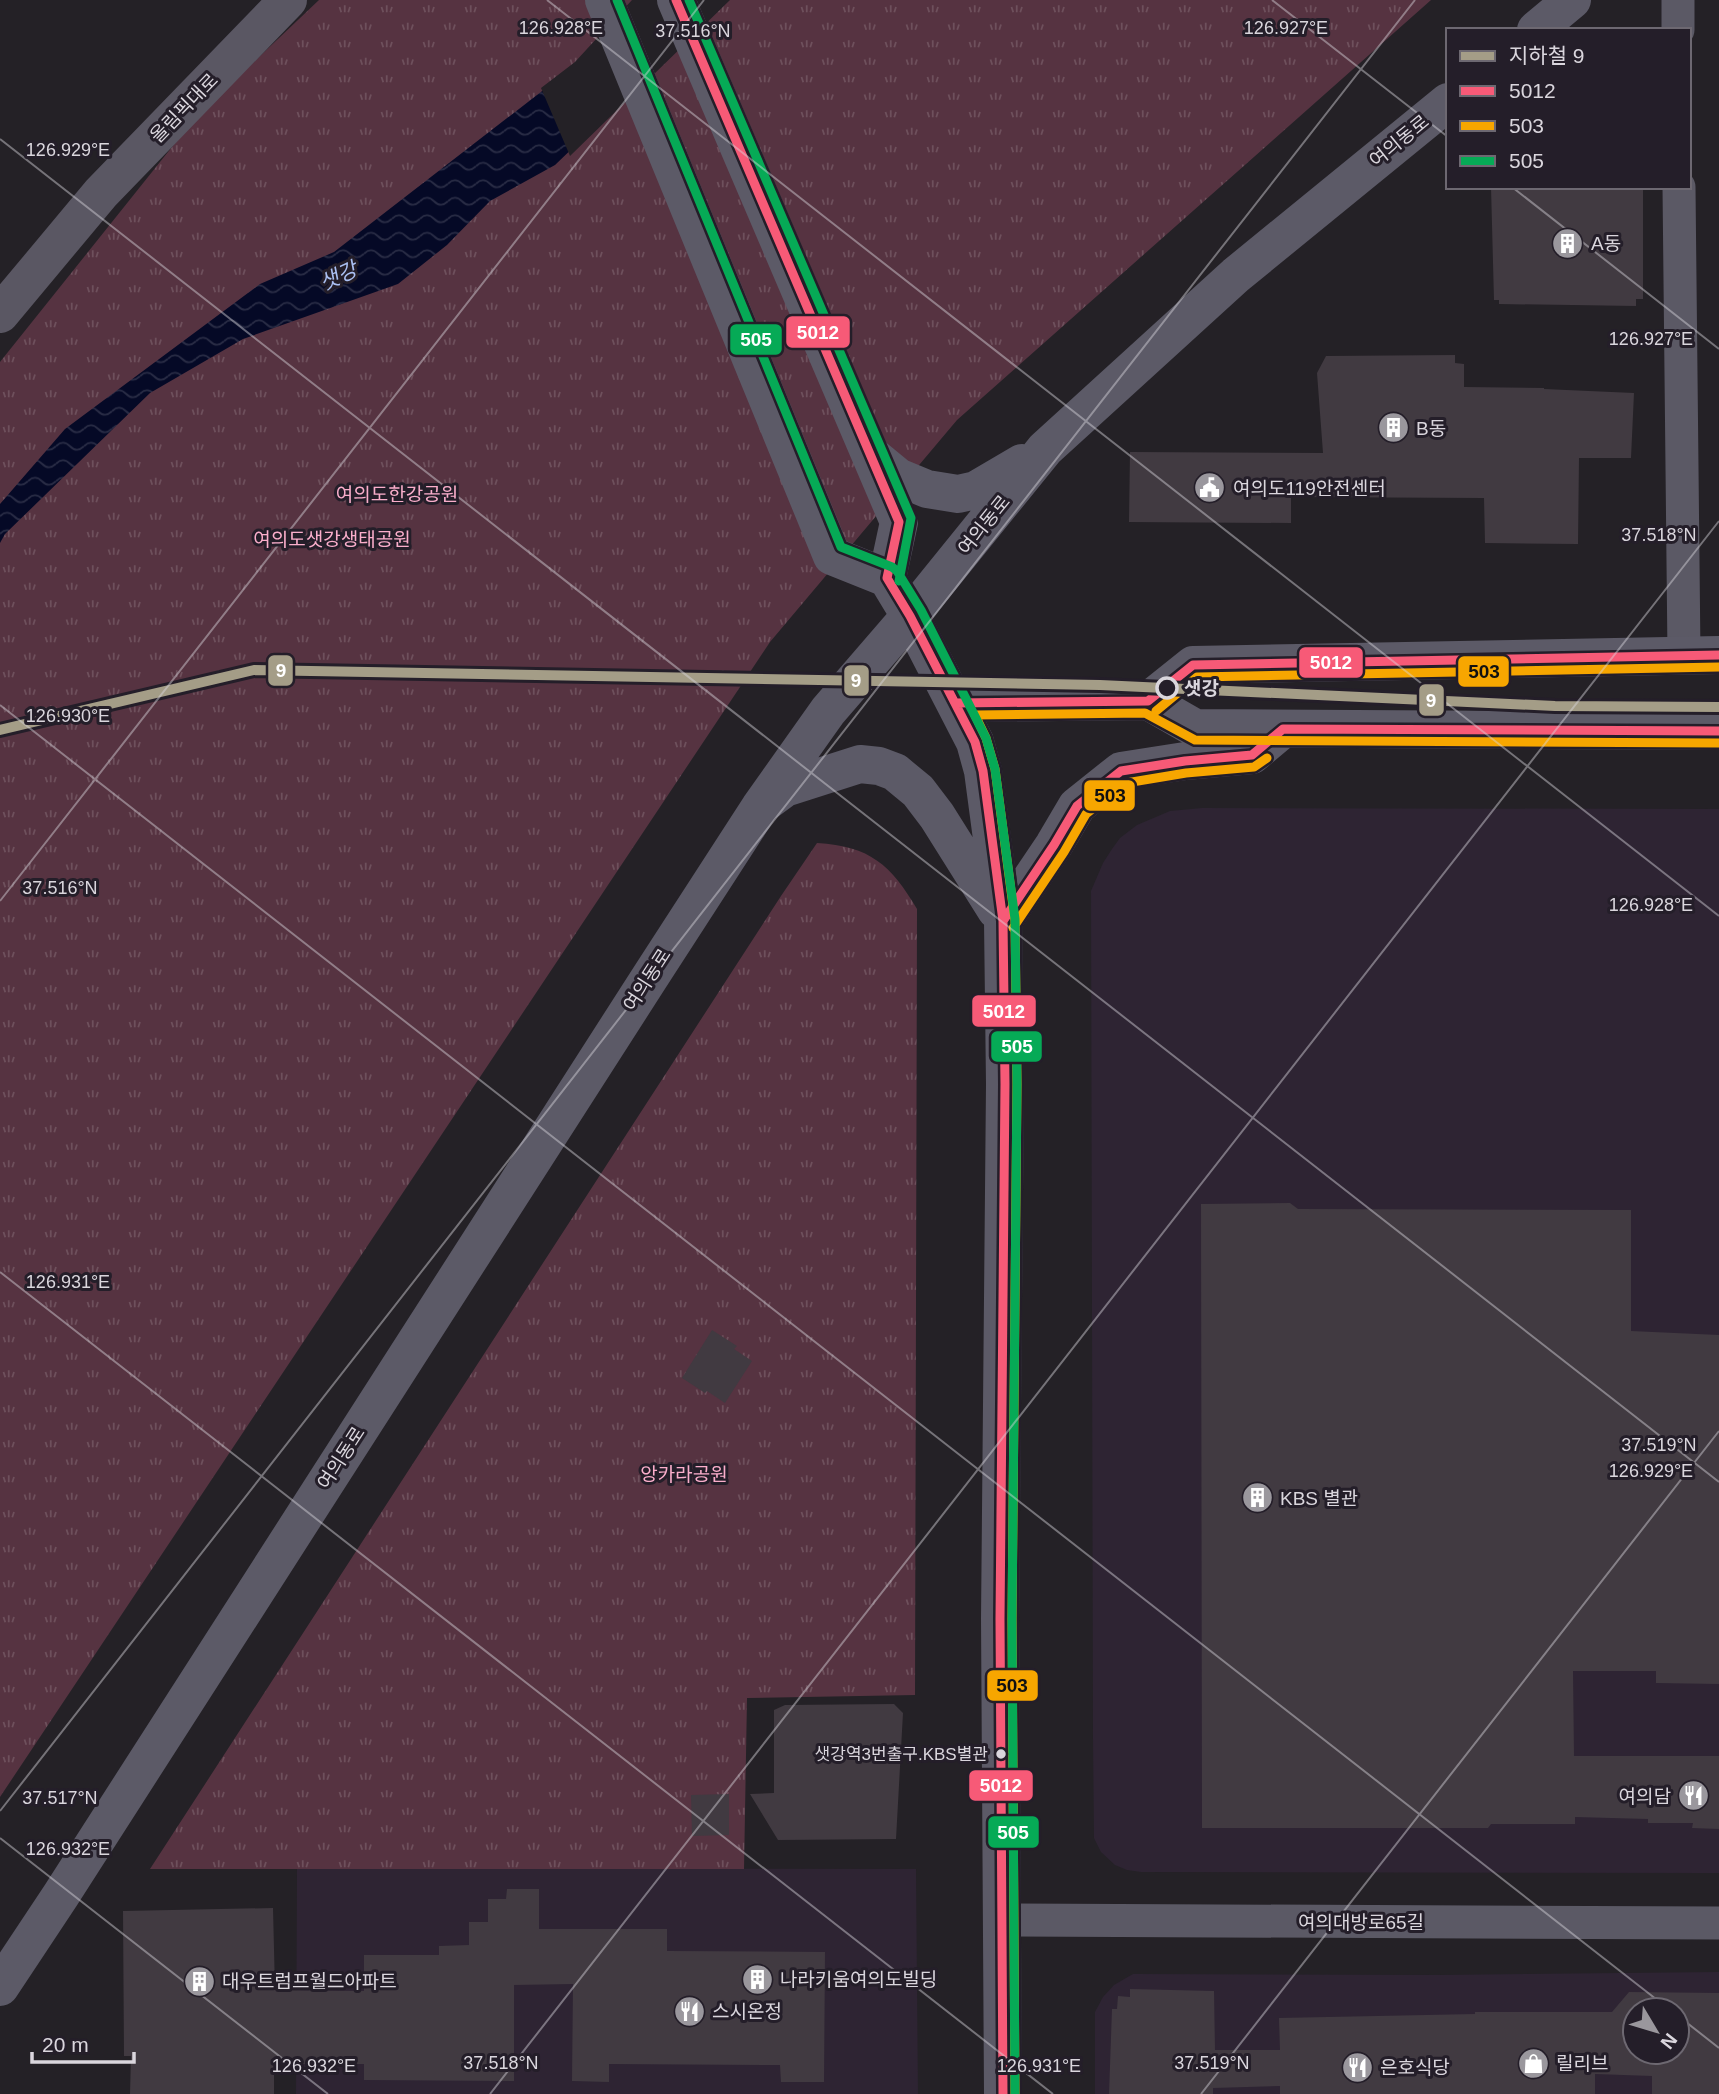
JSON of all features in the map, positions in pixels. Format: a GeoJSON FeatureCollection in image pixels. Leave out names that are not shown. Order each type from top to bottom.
{"type":"FeatureCollection","features":[{"type":"Feature","properties":{"kind":"highway","name":"올림픽대로"},"geometry":{"type":"LineString","coordinates":[[0,314],[101,193],[288,0]]}},
{"type":"Feature","properties":{"kind":"main road"},"geometry":{"type":"LineString","coordinates":[[604,0],[832,555],[887,578],[910,615],[975,742],[983,771],[1003,921],[1005,1098],[1000,1619],[1003,2094]]}},
{"type":"Feature","properties":{"kind":"main road"},"geometry":{"type":"LineString","coordinates":[[677,0],[883,471],[899,522],[887,578]]}},
{"type":"Feature","properties":{"kind":"main road"},"geometry":{"type":"LineString","coordinates":[[1538,28],[1572,0]]}},
{"type":"Feature","properties":{"kind":"main road","name":"여의동로"},"geometry":{"type":"LineString","coordinates":[[0,1987],[649,976],[760,807],[828,711],[1045,449],[1236,275],[1446,104]]}},
{"type":"Feature","properties":{"kind":"main road"},"geometry":{"type":"LineString","coordinates":[[883,471],[927,489],[958,494],[987,485],[1045,449]]}},
{"type":"Feature","properties":{"kind":"main road"},"geometry":{"type":"LineString","coordinates":[[1147,701],[1193,665],[1702,655]]}},
{"type":"Feature","properties":{"kind":"main road"},"geometry":{"type":"LineString","coordinates":[[956,704],[1147,701],[1195,728],[1719,731]]}},
{"type":"Feature","properties":{"kind":"main road"},"geometry":{"type":"LineString","coordinates":[[1003,921],[1077,806],[1121,771],[1185,761],[1252,755],[1283,729]]}},
{"type":"Feature","properties":{"kind":"main road"},"geometry":{"type":"LineString","coordinates":[[760,807],[785,788],[860,764],[879,766],[895,772],[918,791],[937,816],[1003,921]]}},
{"type":"Feature","properties":{"kind":"street"},"geometry":{"type":"LineString","coordinates":[[1678,0],[1678,28]]}},
{"type":"Feature","properties":{"kind":"street"},"geometry":{"type":"LineString","coordinates":[[1679,189],[1702,655]]}},
{"type":"Feature","properties":{"kind":"street","name":"여의대방로65길"},"geometry":{"type":"LineString","coordinates":[[1002,1920],[1719,1923]]}},
{"type":"Feature","properties":{"kind":"shaded area"},"geometry":{"type":"Polygon","coordinates":[[[1202,808],[1719,809],[1719,1873],[1141,1872],[1115,1865],[1101,1852],[1094,1838],[1091,891],[1112,849],[1120,838],[1137,825],[1170,811],[1202,808]]]}},
{"type":"Feature","properties":{"kind":"shaded area"},"geometry":{"type":"Polygon","coordinates":[[[297,1868],[916,1869],[918,2094],[296,2094],[297,1868]]]}},
{"type":"Feature","properties":{"kind":"shaded area"},"geometry":{"type":"Polygon","coordinates":[[[1719,1972],[1719,2094],[1095,2094],[1095,2012],[1114,1985],[1133,1974],[1719,1972]]]}},
{"type":"Feature","properties":{"kind":"green space","name":"여의도한강공원"},"geometry":{"type":"Polygon","coordinates":[[[319,0],[1431,0],[957,420],[770,642],[0,1797],[0,362],[196,117],[319,0]]]}},
{"type":"Feature","properties":{"kind":"green space","name":"앙카라공원"},"geometry":{"type":"Polygon","coordinates":[[[817,843],[851,848],[877,861],[898,881],[917,909],[915,1695],[747,1698],[744,1869],[150,1869],[781,896],[817,843]]]}},
{"type":"Feature","properties":{"kind":"water"},"geometry":{"type":"Polygon","coordinates":[[[727,0],[555,165],[490,201],[447,245],[398,284],[243,339],[150,393],[5,534],[0,543],[0,504],[65,429],[260,284],[334,252],[577,64],[727,0]]]}},
{"type":"Feature","properties":{"kind":"pier"},"geometry":{"type":"Polygon","coordinates":[[[632,0],[730,0],[570,156],[541,88],[575,62],[632,0]]]}},
{"type":"Feature","properties":{"kind":"building","name":"A동"},"geometry":{"type":"Polygon","coordinates":[[[1491,189],[1643,189],[1643,299],[1636,299],[1636,306],[1499,304],[1499,300],[1494,300],[1491,189]]]}},
{"type":"Feature","properties":{"kind":"building"},"geometry":{"type":"Polygon","coordinates":[[[1455,355],[1455,363],[1464,364],[1464,387],[1634,393],[1631,458],[1579,458],[1578,544],[1485,543],[1484,498],[1291,497],[1291,523],[1129,522],[1130,452],[1323,453],[1317,373],[1326,356],[1455,355]]]}},
{"type":"Feature","properties":{"kind":"building"},"geometry":{"type":"Polygon","coordinates":[[[1290,1203],[1298,1209],[1631,1210],[1631,1331],[1719,1335],[1719,1684],[1656,1683],[1656,1671],[1573,1671],[1574,1756],[1719,1756],[1719,1829],[1692,1828],[1693,1823],[1648,1823],[1648,1819],[1575,1817],[1575,1824],[1491,1824],[1488,1828],[1202,1828],[1201,1204],[1290,1203]]]}},
{"type":"Feature","properties":{"kind":"building"},"geometry":{"type":"Polygon","coordinates":[[[712,1330],[737,1346],[734,1349],[752,1361],[725,1403],[682,1378],[712,1330]]]}},
{"type":"Feature","properties":{"kind":"building"},"geometry":{"type":"Polygon","coordinates":[[[894,1704],[903,1713],[896,1839],[778,1840],[750,1794],[774,1793],[774,1710],[785,1705],[894,1704]]]}},
{"type":"Feature","properties":{"kind":"building"},"geometry":{"type":"Polygon","coordinates":[[[729,1794],[729,1835],[692,1836],[691,1795],[729,1794]]]}},
{"type":"Feature","properties":{"kind":"building"},"geometry":{"type":"Polygon","coordinates":[[[507,1889],[539,1889],[539,1929],[667,1929],[667,1951],[825,1952],[824,2082],[781,2082],[780,2065],[609,2064],[609,2082],[572,2081],[573,1984],[514,1985],[514,2081],[364,2080],[364,2064],[274,2064],[274,2094],[130,2094],[131,2056],[124,2056],[123,1911],[273,1908],[275,1990],[364,1991],[364,1955],[439,1955],[439,1946],[469,1945],[469,1922],[488,1922],[488,1899],[506,1899],[507,1889]]]}},
{"type":"Feature","properties":{"kind":"building"},"geometry":{"type":"Polygon","coordinates":[[[1130,1989],[1214,1991],[1215,2050],[1280,2050],[1279,2018],[1475,2012],[1612,2012],[1621,2001],[1621,2066],[1691,2066],[1691,1996],[1626,1996],[1629,1992],[1719,1993],[1719,2094],[1652,2094],[1652,2076],[1595,2074],[1595,2094],[1280,2094],[1280,2086],[1213,2088],[1213,2094],[1109,2094],[1112,2009],[1117,2009],[1118,1996],[1130,1997],[1130,1989]]]}},
{"type":"Feature","properties":{"kind":"metro line","name":"9"},"geometry":{"type":"LineString","coordinates":[[0,730],[254,670],[1100,685],[1555,706],[1719,707]]}},
{"type":"Feature","properties":{"kind":"transit line","name":"505"},"geometry":{"type":"LineString","coordinates":[[617,0],[841,547],[897,571],[921,610],[986,738],[995,769],[1015,919],[1017,1084],[1012,1619],[1015,2094]]}},
{"type":"Feature","properties":{"kind":"transit line","name":"5012"},"geometry":{"type":"LineString","coordinates":[[676,0],[899,522],[887,578],[910,616],[975,742],[983,771],[1003,921],[1005,1084],[1000,1619],[1003,2094]]}},
{"type":"Feature","properties":{"kind":"transit line","name":"505"},"geometry":{"type":"LineString","coordinates":[[689,0],[911,518],[899,581]]}},
{"type":"Feature","properties":{"kind":"transit line","name":"5012"},"geometry":{"type":"LineString","coordinates":[[956,703],[1148,701],[1193,665],[1719,655]]}},
{"type":"Feature","properties":{"kind":"transit line","name":"503"},"geometry":{"type":"LineString","coordinates":[[1156,711],[1197,677],[1719,667]]}},
{"type":"Feature","properties":{"kind":"transit line","name":"503"},"geometry":{"type":"LineString","coordinates":[[1015,2094],[1012,1619],[1017,1084],[1015,921],[995,769],[986,738],[975,715],[1145,713],[1195,740],[1719,743]]}},
{"type":"Feature","properties":{"kind":"transit line","name":"5012"},"geometry":{"type":"LineString","coordinates":[[1003,921],[1077,806],[1121,771],[1185,761],[1252,755],[1283,729],[1719,731]]}},
{"type":"Feature","properties":{"kind":"transit line","name":"503"},"geometry":{"type":"LineString","coordinates":[[1013,928],[1086,814],[1126,783],[1186,773],[1254,767],[1267,758]]}},
{"type":"Feature","properties":{"kind":"place","name":"A동"},"geometry":{"type":"Point","coordinates":[1568,243]}},
{"type":"Feature","properties":{"kind":"place","name":"B동"},"geometry":{"type":"Point","coordinates":[1393,428]}},
{"type":"Feature","properties":{"kind":"place","name":"여의도119안전센터"},"geometry":{"type":"Point","coordinates":[1210,488]}},
{"type":"Feature","properties":{"kind":"place","name":"샛강"},"geometry":{"type":"Point","coordinates":[1167,688]}},
{"type":"Feature","properties":{"kind":"place","name":"KBS 별관"},"geometry":{"type":"Point","coordinates":[1257,1498]}},
{"type":"Feature","properties":{"kind":"place","name":"샛강역3번출구.KBS별관"},"geometry":{"type":"Point","coordinates":[1001,1754]}},
{"type":"Feature","properties":{"kind":"place","name":"여의담"},"geometry":{"type":"Point","coordinates":[1694,1796]}},
{"type":"Feature","properties":{"kind":"place","name":"나라키움여의도빌딩"},"geometry":{"type":"Point","coordinates":[757,1979]}},
{"type":"Feature","properties":{"kind":"place","name":"대우트럼프월드아파트"},"geometry":{"type":"Point","coordinates":[199,1981]}},
{"type":"Feature","properties":{"kind":"place","name":"스시온정"},"geometry":{"type":"Point","coordinates":[689,2011]}},
{"type":"Feature","properties":{"kind":"place","name":"릴리브"},"geometry":{"type":"Point","coordinates":[1533,2063]}},
{"type":"Feature","properties":{"kind":"place","name":"은호식당"},"geometry":{"type":"Point","coordinates":[1357,2067]}},
{"type":"Feature","properties":{"kind":"park label","name":"여의도샛강생태공원"},"geometry":{"type":"Point","coordinates":[332,539]}}]}
